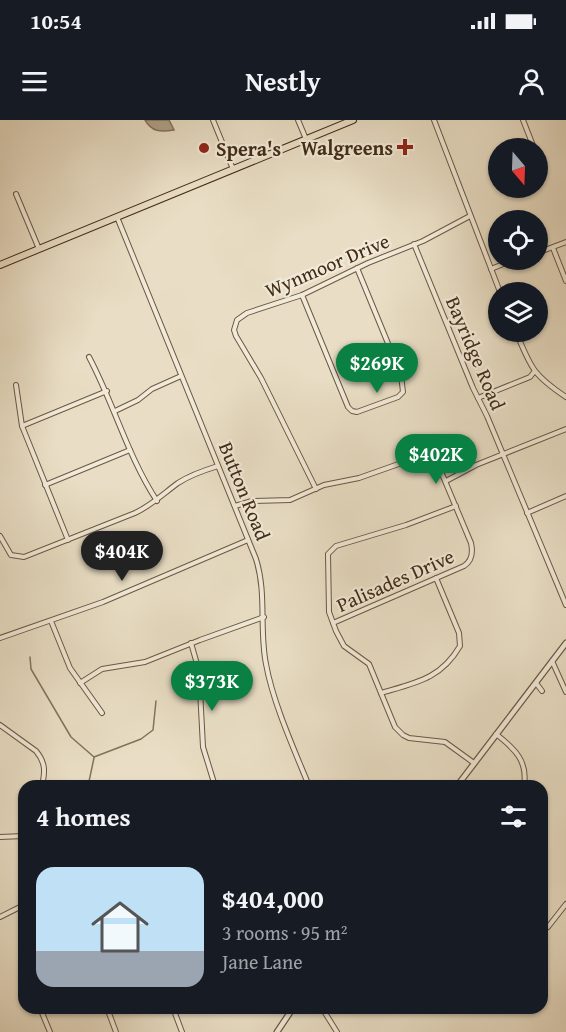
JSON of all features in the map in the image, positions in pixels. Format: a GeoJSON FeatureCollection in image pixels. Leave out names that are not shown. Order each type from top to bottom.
{"type":"FeatureCollection","features":[{"type":"Feature","properties":{"kind":"main road"},"geometry":{"type":"LineString","coordinates":[[0,265],[353,120]]}},
{"type":"Feature","properties":{"kind":"street"},"geometry":{"type":"LineString","coordinates":[[213,120],[233,169]]}},
{"type":"Feature","properties":{"kind":"street"},"geometry":{"type":"LineString","coordinates":[[298,120],[306,139]]}},
{"type":"Feature","properties":{"kind":"street"},"geometry":{"type":"LineString","coordinates":[[435,120],[488,261]]}},
{"type":"Feature","properties":{"kind":"street"},"geometry":{"type":"LineString","coordinates":[[523,120],[530,138]]}},
{"type":"Feature","properties":{"kind":"street"},"geometry":{"type":"LineString","coordinates":[[16,194],[39,249]]}},
{"type":"Feature","properties":{"kind":"street","name":"Wynmoor Drive"},"geometry":{"type":"LineString","coordinates":[[316,489],[261,378],[238,340],[234,330],[237,320],[247,313],[302,295],[470,216]]}},
{"type":"Feature","properties":{"kind":"street","name":"Button Road"},"geometry":{"type":"LineString","coordinates":[[117,217],[235,506],[262,581],[265,655],[269,677],[307,780]]}},
{"type":"Feature","properties":{"kind":"street"},"geometry":{"type":"LineString","coordinates":[[548,249],[566,242]]}},
{"type":"Feature","properties":{"kind":"street","name":"Bayridge Road"},"geometry":{"type":"LineString","coordinates":[[414,244],[566,605]]}},
{"type":"Feature","properties":{"kind":"street"},"geometry":{"type":"LineString","coordinates":[[552,248],[566,281]]}},
{"type":"Feature","properties":{"kind":"street"},"geometry":{"type":"LineString","coordinates":[[302,295],[348,407],[357,412],[398,397],[403,392],[400,375],[357,268]]}},
{"type":"Feature","properties":{"kind":"street"},"geometry":{"type":"LineString","coordinates":[[520,342],[534,372],[566,397]]}},
{"type":"Feature","properties":{"kind":"street"},"geometry":{"type":"LineString","coordinates":[[89,357],[107,391],[142,477],[157,501]]}},
{"type":"Feature","properties":{"kind":"street"},"geometry":{"type":"LineString","coordinates":[[478,398],[530,376],[534,372]]}},
{"type":"Feature","properties":{"kind":"street"},"geometry":{"type":"LineString","coordinates":[[115,411],[138,400],[152,389],[181,376]]}},
{"type":"Feature","properties":{"kind":"street"},"geometry":{"type":"LineString","coordinates":[[16,385],[22,426],[68,540]]}},
{"type":"Feature","properties":{"kind":"street"},"geometry":{"type":"LineString","coordinates":[[22,426],[107,391]]}},
{"type":"Feature","properties":{"kind":"street"},"geometry":{"type":"LineString","coordinates":[[446,481],[476,465],[566,429]]}},
{"type":"Feature","properties":{"kind":"street"},"geometry":{"type":"LineString","coordinates":[[45,485],[130,450]]}},
{"type":"Feature","properties":{"kind":"street","name":"Palisades Drive"},"geometry":{"type":"LineString","coordinates":[[235,506],[252,501],[290,500],[338,481],[366,476],[424,455],[431,456],[438,462],[471,543],[472,554],[469,562],[333,623]]}},
{"type":"Feature","properties":{"kind":"street"},"geometry":{"type":"LineString","coordinates":[[0,536],[8,552],[19,558],[38,553],[135,513],[157,501],[179,482],[218,466]]}},
{"type":"Feature","properties":{"kind":"street"},"geometry":{"type":"LineString","coordinates":[[527,513],[566,496]]}},
{"type":"Feature","properties":{"kind":"street"},"geometry":{"type":"LineString","coordinates":[[456,506],[406,525],[343,543],[329,551],[327,558],[328,600],[333,623],[344,646],[369,664],[395,727],[403,735],[414,739],[445,742],[474,763]]}},
{"type":"Feature","properties":{"kind":"street"},"geometry":{"type":"LineString","coordinates":[[0,638],[51,621],[248,540]]}},
{"type":"Feature","properties":{"kind":"street"},"geometry":{"type":"LineString","coordinates":[[381,693],[437,674],[460,646],[459,633],[436,578]]}},
{"type":"Feature","properties":{"kind":"street"},"geometry":{"type":"LineString","coordinates":[[80,683],[102,669],[145,662],[264,617]]}},
{"type":"Feature","properties":{"kind":"street"},"geometry":{"type":"LineString","coordinates":[[51,621],[65,658],[102,713]]}},
{"type":"Feature","properties":{"kind":"street"},"geometry":{"type":"LineString","coordinates":[[191,643],[199,671],[203,747],[213,780]]}},
{"type":"Feature","properties":{"kind":"street"},"geometry":{"type":"LineString","coordinates":[[461,780],[566,643]]}},
{"type":"Feature","properties":{"kind":"street"},"geometry":{"type":"LineString","coordinates":[[552,661],[566,692]]}},
{"type":"Feature","properties":{"kind":"street"},"geometry":{"type":"LineString","coordinates":[[536,683],[542,690]]}},
{"type":"Feature","properties":{"kind":"street"},"geometry":{"type":"LineString","coordinates":[[0,725],[40,756],[45,770],[43,780]]}},
{"type":"Feature","properties":{"kind":"street"},"geometry":{"type":"LineString","coordinates":[[496,734],[512,747],[522,760],[524,780]]}},
{"type":"Feature","properties":{"kind":"street"},"geometry":{"type":"LineString","coordinates":[[0,837],[18,836]]}},
{"type":"Feature","properties":{"kind":"street"},"geometry":{"type":"LineString","coordinates":[[548,927],[566,904]]}},
{"type":"Feature","properties":{"kind":"street"},"geometry":{"type":"LineString","coordinates":[[0,917],[18,908]]}},
{"type":"Feature","properties":{"kind":"street"},"geometry":{"type":"LineString","coordinates":[[42,1014],[50,1032]]}},
{"type":"Feature","properties":{"kind":"street"},"geometry":{"type":"LineString","coordinates":[[109,1014],[116,1032]]}},
{"type":"Feature","properties":{"kind":"street"},"geometry":{"type":"LineString","coordinates":[[175,1014],[182,1032]]}},
{"type":"Feature","properties":{"kind":"street"},"geometry":{"type":"LineString","coordinates":[[277,1032],[289,1014]]}},
{"type":"Feature","properties":{"kind":"street"},"geometry":{"type":"LineString","coordinates":[[326,1014],[337,1032]]}},
{"type":"Feature","properties":{"kind":"shaded area"},"geometry":{"type":"Polygon","coordinates":[[[145,120],[169,120],[174,130],[157,130],[145,120]]]}},
{"type":"Feature","properties":{"kind":"waterway"},"geometry":{"type":"LineString","coordinates":[[30,657],[31,669],[71,737],[94,757]]}},
{"type":"Feature","properties":{"kind":"waterway"},"geometry":{"type":"LineString","coordinates":[[94,757],[141,739],[153,730],[156,701]]}},
{"type":"Feature","properties":{"kind":"waterway"},"geometry":{"type":"LineString","coordinates":[[89,780],[94,758]]}},
{"type":"Feature","properties":{"kind":"place","name":"Walgreens"},"geometry":{"type":"Point","coordinates":[405,147]}},
{"type":"Feature","properties":{"kind":"place","name":"Spera's"},"geometry":{"type":"Point","coordinates":[204,148]}}]}
